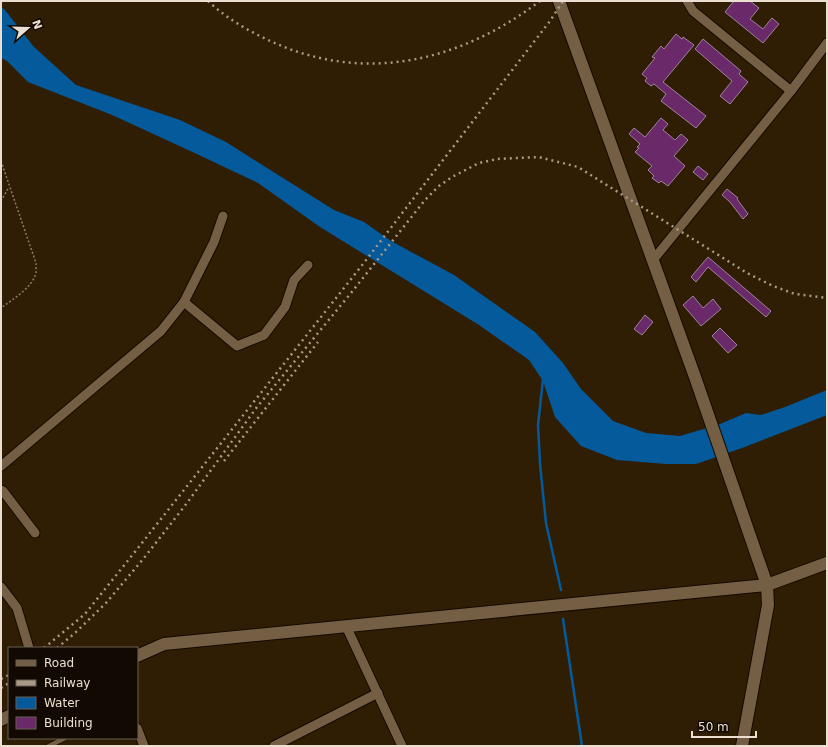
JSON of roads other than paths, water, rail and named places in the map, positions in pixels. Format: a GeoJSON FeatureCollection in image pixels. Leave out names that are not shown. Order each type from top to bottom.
{"type":"FeatureCollection","features":[{"type":"Feature","properties":{"kind":"main road"},"geometry":{"type":"LineString","coordinates":[[559,1],[654,260],[766,584],[768,605],[742,746]]}},
{"type":"Feature","properties":{"kind":"main road"},"geometry":{"type":"LineString","coordinates":[[138,656],[164,644],[766,584],[827,563]]}},
{"type":"Feature","properties":{"kind":"street"},"geometry":{"type":"LineString","coordinates":[[687,1],[693,11],[791,91]]}},
{"type":"Feature","properties":{"kind":"street"},"geometry":{"type":"LineString","coordinates":[[654,260],[791,91],[827,43]]}},
{"type":"Feature","properties":{"kind":"street"},"geometry":{"type":"LineString","coordinates":[[1,466],[161,330],[184,302],[214,242],[223,216]]}},
{"type":"Feature","properties":{"kind":"street"},"geometry":{"type":"LineString","coordinates":[[184,302],[237,346],[264,335],[285,306],[294,280],[308,265]]}},
{"type":"Feature","properties":{"kind":"street"},"geometry":{"type":"LineString","coordinates":[[1,490],[36,533]]}},
{"type":"Feature","properties":{"kind":"street"},"geometry":{"type":"LineString","coordinates":[[1,587],[17,608],[29,647]]}},
{"type":"Feature","properties":{"kind":"street"},"geometry":{"type":"LineString","coordinates":[[346,626],[402,746]]}},
{"type":"Feature","properties":{"kind":"street"},"geometry":{"type":"LineString","coordinates":[[274,746],[378,693]]}},
{"type":"Feature","properties":{"kind":"street"},"geometry":{"type":"LineString","coordinates":[[138,731],[144,746]]}},
{"type":"Feature","properties":{"kind":"lane"},"geometry":{"type":"LineString","coordinates":[[49,746],[63,739]]}},
{"type":"Feature","properties":{"kind":"water"},"geometry":{"type":"Polygon","coordinates":[[[1,7],[34,47],[76,85],[180,120],[226,142],[334,210],[364,222],[391,241],[454,275],[535,332],[563,363],[581,389],[613,421],[646,433],[680,436],[720,424],[746,413],[761,415],[827,390],[827,415],[696,464],[666,464],[617,460],[581,446],[555,417],[543,381],[529,360],[479,325],[320,227],[258,183],[112,115],[28,82],[7,61],[1,58],[1,7]]]}},
{"type":"Feature","properties":{"kind":"waterway"},"geometry":{"type":"LineString","coordinates":[[543,379],[538,425],[540,464],[546,523],[561,590]]}},
{"type":"Feature","properties":{"kind":"waterway"},"geometry":{"type":"LineString","coordinates":[[563,619],[582,746]]}},
{"type":"Feature","properties":{"kind":"railway"},"geometry":{"type":"LineString","coordinates":[[208,1],[228,17],[250,31],[302,53],[337,61],[373,64],[408,60],[442,52],[476,40],[509,22],[540,1]]}},
{"type":"Feature","properties":{"kind":"railway"},"geometry":{"type":"LineString","coordinates":[[45,647],[85,614],[134,553],[363,264],[550,21],[563,1]]}},
{"type":"Feature","properties":{"kind":"railway"},"geometry":{"type":"LineString","coordinates":[[58,647],[106,603],[144,558],[187,503],[257,407],[425,200],[439,186],[452,177],[479,163],[497,159],[539,157],[578,167],[747,273],[773,286],[795,294],[827,298]]}},
{"type":"Feature","properties":{"kind":"railway"},"geometry":{"type":"LineString","coordinates":[[224,461],[318,342]]}},
{"type":"Feature","properties":{"kind":"railway"},"geometry":{"type":"LineString","coordinates":[[1,679],[8,676]]}},
{"type":"Feature","properties":{"kind":"railway"},"geometry":{"type":"LineString","coordinates":[[1,688],[8,684]]}}]}
